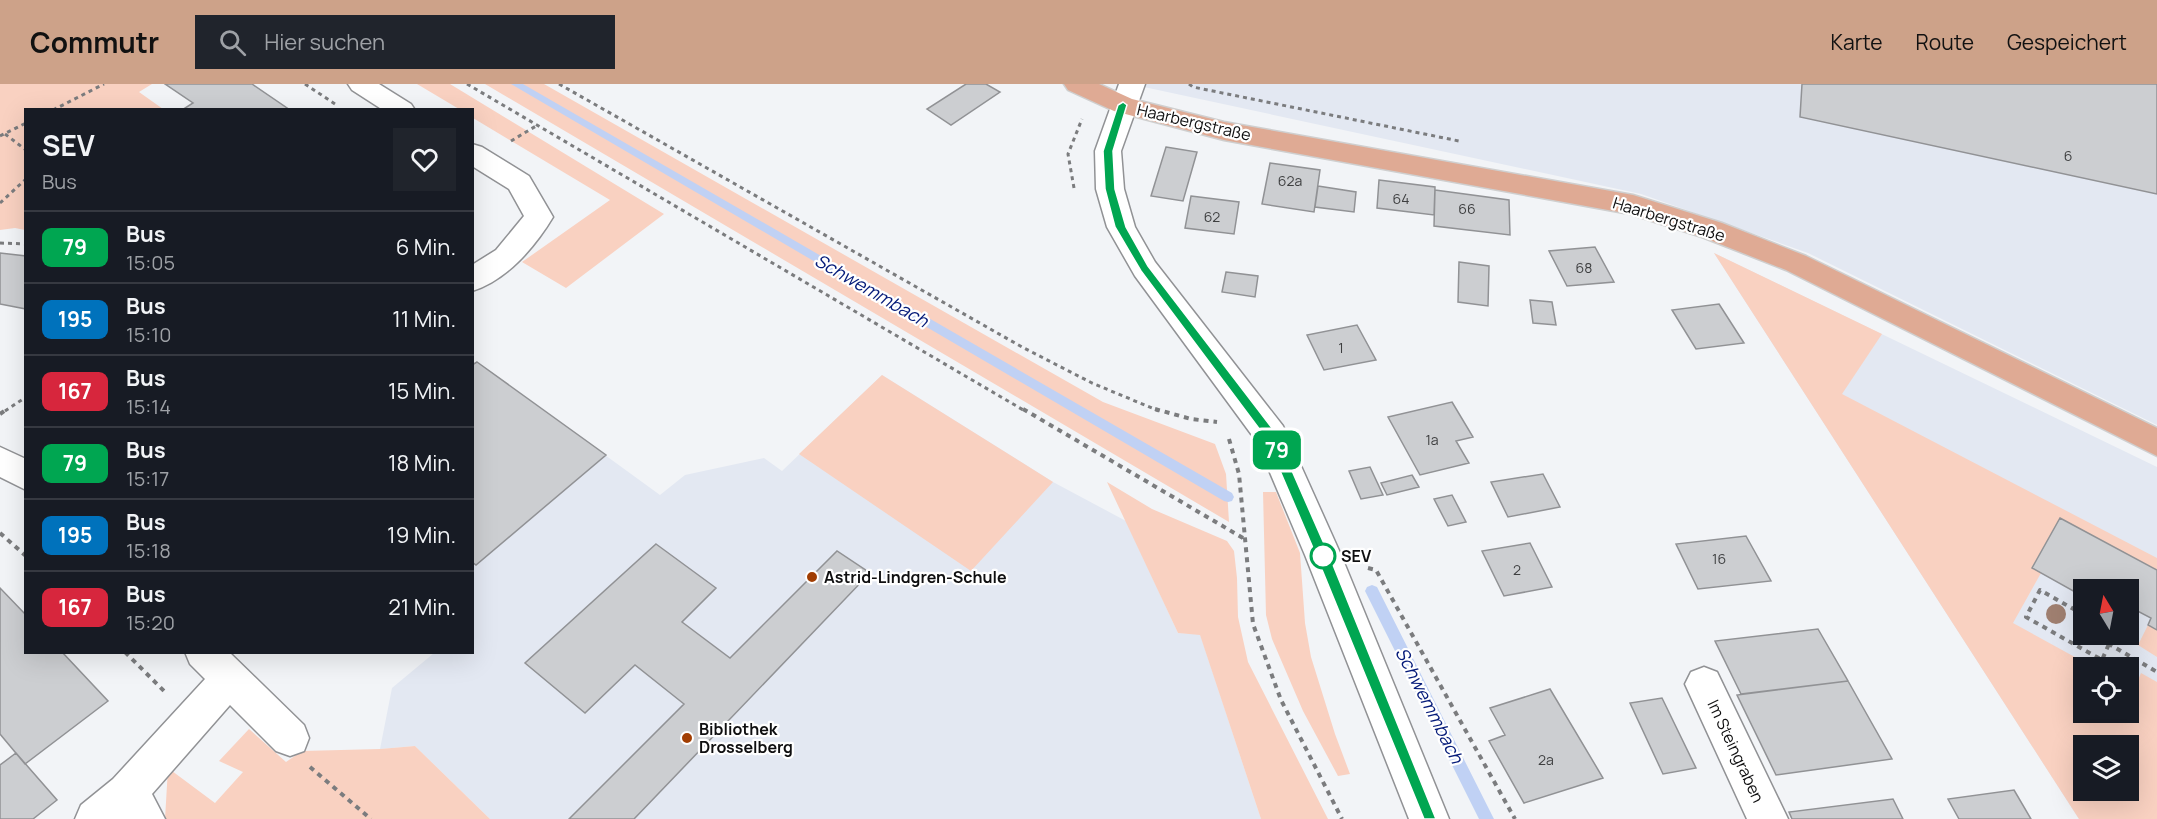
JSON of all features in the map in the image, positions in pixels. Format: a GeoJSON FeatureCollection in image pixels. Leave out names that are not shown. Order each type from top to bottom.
{"type":"FeatureCollection","features":[{"type":"Feature","properties":{"kind":"main road","name":"Haarbergstraße"},"geometry":{"type":"LineString","coordinates":[[1077,84],[1127,94],[1224,131],[1633,205],[1712,230],[1796,263],[2157,443]]}},
{"type":"Feature","properties":{"kind":"street"},"geometry":{"type":"LineString","coordinates":[[361,84],[399,108]]}},
{"type":"Feature","properties":{"kind":"street"},"geometry":{"type":"LineString","coordinates":[[1127,94],[1108,151],[1110,189],[1120,227],[1145,269],[1271,435],[1323,555],[1429,819]]}},
{"type":"Feature","properties":{"kind":"street"},"geometry":{"type":"LineString","coordinates":[[474,154],[519,183],[539,217],[506,257],[474,279]]}},
{"type":"Feature","properties":{"kind":"street"},"geometry":{"type":"LineString","coordinates":[[0,461],[24,475]]}},
{"type":"Feature","properties":{"kind":"street"},"geometry":{"type":"LineString","coordinates":[[94,819],[136,806],[193,719],[216,666],[290,738]]}},
{"type":"Feature","properties":{"kind":"street","name":"Im Steingraben"},"geometry":{"type":"LineString","coordinates":[[1704,684],[1767,819]]}},
{"type":"Feature","properties":{"kind":"path"},"geometry":{"type":"LineString","coordinates":[[57,108],[104,84]]}},
{"type":"Feature","properties":{"kind":"path"},"geometry":{"type":"LineString","coordinates":[[305,84],[341,108]]}},
{"type":"Feature","properties":{"kind":"path"},"geometry":{"type":"LineString","coordinates":[[467,84],[1243,538]]}},
{"type":"Feature","properties":{"kind":"path"},"geometry":{"type":"LineString","coordinates":[[559,84],[1001,336],[1099,388],[1161,411],[1197,420],[1223,422],[1216,413]]}},
{"type":"Feature","properties":{"kind":"path"},"geometry":{"type":"LineString","coordinates":[[1189,84],[1193,87],[1194,84]]}},
{"type":"Feature","properties":{"kind":"path"},"geometry":{"type":"LineString","coordinates":[[1075,195],[1068,154],[1080,120],[1127,94]]}},
{"type":"Feature","properties":{"kind":"path"},"geometry":{"type":"LineString","coordinates":[[0,136],[24,124]]}},
{"type":"Feature","properties":{"kind":"path"},"geometry":{"type":"LineString","coordinates":[[5,134],[24,148]]}},
{"type":"Feature","properties":{"kind":"path"},"geometry":{"type":"LineString","coordinates":[[0,203],[9,192],[24,181]]}},
{"type":"Feature","properties":{"kind":"path"},"geometry":{"type":"LineString","coordinates":[[0,243],[24,244]]}},
{"type":"Feature","properties":{"kind":"path"},"geometry":{"type":"LineString","coordinates":[[0,414],[24,398]]}},
{"type":"Feature","properties":{"kind":"path"},"geometry":{"type":"LineString","coordinates":[[1226,432],[1239,474],[1243,538],[1253,624],[1281,700],[1341,819]]}},
{"type":"Feature","properties":{"kind":"path"},"geometry":{"type":"LineString","coordinates":[[0,533],[24,554]]}},
{"type":"Feature","properties":{"kind":"path"},"geometry":{"type":"LineString","coordinates":[[1323,555],[1376,570],[1515,819]]}},
{"type":"Feature","properties":{"kind":"path"},"geometry":{"type":"LineString","coordinates":[[2073,609],[2040,590],[2026,616],[2073,643]]}},
{"type":"Feature","properties":{"kind":"path"},"geometry":{"type":"LineString","coordinates":[[2076,645],[2102,660],[2109,645]]}},
{"type":"Feature","properties":{"kind":"path"},"geometry":{"type":"LineString","coordinates":[[2111,645],[2157,672]]}},
{"type":"Feature","properties":{"kind":"path"},"geometry":{"type":"LineString","coordinates":[[126,654],[193,719]]}},
{"type":"Feature","properties":{"kind":"path"},"geometry":{"type":"LineString","coordinates":[[290,738],[297,756],[371,819]]}},
{"type":"Feature","properties":{"kind":"shaded area"},"geometry":{"type":"Polygon","coordinates":[[[0,84],[152,84],[139,92],[162,108],[24,108],[24,230],[15,228],[0,230],[0,84]]]}},
{"type":"Feature","properties":{"kind":"shaded area"},"geometry":{"type":"Polygon","coordinates":[[[417,84],[450,84],[664,214],[566,288],[522,262],[610,200],[474,119],[474,108],[457,108],[417,84]]]}},
{"type":"Feature","properties":{"kind":"shaded area"},"geometry":{"type":"Polygon","coordinates":[[[485,84],[544,84],[1103,402],[1215,444],[1226,474],[1229,522],[485,84]]]}},
{"type":"Feature","properties":{"kind":"shaded area"},"geometry":{"type":"Polygon","coordinates":[[[1130,84],[2157,84],[2157,425],[1808,253],[1641,194],[1130,84]]]}},
{"type":"Feature","properties":{"kind":"shaded area"},"geometry":{"type":"Polygon","coordinates":[[[1714,253],[2157,467],[2157,819],[2079,819],[1714,253]]]}},
{"type":"Feature","properties":{"kind":"shaded area"},"geometry":{"type":"Polygon","coordinates":[[[1714,253],[1882,334],[1842,394],[2157,558],[2157,570],[2060,518],[2032,567],[2041,573],[2013,623],[2075,657],[2073,657],[2073,723],[2139,723],[2139,678],[2141,673],[2157,682],[2157,819],[2079,819],[1714,253]]]}},
{"type":"Feature","properties":{"kind":"shaded area","name":"Astrid-Lindgren-Schule"},"geometry":{"type":"Polygon","coordinates":[[[477,362],[660,495],[685,475],[764,458],[782,471],[882,375],[1053,482],[1126,521],[1178,633],[1200,634],[1261,819],[490,819],[415,746],[380,749],[392,688],[433,654],[474,654],[474,364],[477,362]]]}},
{"type":"Feature","properties":{"kind":"shaded area"},"geometry":{"type":"Polygon","coordinates":[[[882,375],[1053,482],[971,571],[799,454],[882,375]]]}},
{"type":"Feature","properties":{"kind":"shaded area"},"geometry":{"type":"Polygon","coordinates":[[[1107,482],[1152,509],[1227,541],[1234,551],[1238,617],[1248,662],[1328,819],[1261,819],[1200,635],[1178,633],[1107,482]]]}},
{"type":"Feature","properties":{"kind":"shaded area"},"geometry":{"type":"Polygon","coordinates":[[[1263,492],[1276,492],[1300,553],[1305,623],[1311,657],[1350,774],[1338,776],[1303,711],[1272,639],[1266,615],[1263,492]]]}},
{"type":"Feature","properties":{"kind":"shaded area"},"geometry":{"type":"Polygon","coordinates":[[[2148,625],[2157,630],[2157,657],[2138,645],[2148,625]]]}},
{"type":"Feature","properties":{"kind":"shaded area"},"geometry":{"type":"Polygon","coordinates":[[[249,729],[286,762],[302,751],[415,746],[490,819],[165,819],[168,768],[215,803],[243,772],[219,761],[249,729]]]}},
{"type":"Feature","properties":{"kind":"building"},"geometry":{"type":"Polygon","coordinates":[[[165,84],[252,84],[287,108],[185,108],[193,103],[165,84]]]}},
{"type":"Feature","properties":{"kind":"building"},"geometry":{"type":"Polygon","coordinates":[[[966,84],[986,84],[1000,92],[951,125],[927,109],[966,84]]]}},
{"type":"Feature","properties":{"kind":"building"},"geometry":{"type":"Polygon","coordinates":[[[1802,84],[2157,84],[2157,194],[1800,117],[1802,84]]]}},
{"type":"Feature","properties":{"kind":"building"},"geometry":{"type":"Polygon","coordinates":[[[1166,147],[1197,152],[1183,201],[1151,196],[1166,147]]]}},
{"type":"Feature","properties":{"kind":"building"},"geometry":{"type":"Polygon","coordinates":[[[1270,163],[1320,170],[1314,212],[1262,204],[1270,163]]]}},
{"type":"Feature","properties":{"kind":"building"},"geometry":{"type":"Polygon","coordinates":[[[1379,180],[1435,187],[1434,215],[1377,208],[1379,180]]]}},
{"type":"Feature","properties":{"kind":"building"},"geometry":{"type":"Polygon","coordinates":[[[1318,186],[1356,192],[1354,212],[1315,207],[1318,186]]]}},
{"type":"Feature","properties":{"kind":"building"},"geometry":{"type":"Polygon","coordinates":[[[1435,190],[1509,200],[1510,235],[1434,226],[1435,190]]]}},
{"type":"Feature","properties":{"kind":"building"},"geometry":{"type":"Polygon","coordinates":[[[1191,196],[1239,202],[1234,234],[1185,228],[1191,196]]]}},
{"type":"Feature","properties":{"kind":"building"},"geometry":{"type":"Polygon","coordinates":[[[1595,247],[1614,282],[1567,286],[1549,251],[1595,247]]]}},
{"type":"Feature","properties":{"kind":"building"},"geometry":{"type":"Polygon","coordinates":[[[0,253],[24,256],[24,309],[0,304],[0,253]]]}},
{"type":"Feature","properties":{"kind":"building"},"geometry":{"type":"Polygon","coordinates":[[[1459,262],[1489,266],[1488,306],[1458,302],[1459,262]]]}},
{"type":"Feature","properties":{"kind":"building"},"geometry":{"type":"Polygon","coordinates":[[[1226,272],[1258,276],[1255,297],[1222,292],[1226,272]]]}},
{"type":"Feature","properties":{"kind":"building"},"geometry":{"type":"Polygon","coordinates":[[[1530,300],[1552,302],[1556,325],[1533,323],[1530,300]]]}},
{"type":"Feature","properties":{"kind":"building"},"geometry":{"type":"Polygon","coordinates":[[[1719,304],[1744,343],[1696,349],[1672,310],[1719,304]]]}},
{"type":"Feature","properties":{"kind":"building"},"geometry":{"type":"Polygon","coordinates":[[[1357,325],[1376,360],[1324,370],[1307,335],[1357,325]]]}},
{"type":"Feature","properties":{"kind":"building"},"geometry":{"type":"Polygon","coordinates":[[[477,362],[606,455],[476,565],[474,564],[474,364],[477,362]]]}},
{"type":"Feature","properties":{"kind":"building"},"geometry":{"type":"Polygon","coordinates":[[[1452,402],[1473,437],[1456,441],[1469,463],[1420,475],[1388,417],[1452,402]]]}},
{"type":"Feature","properties":{"kind":"building"},"geometry":{"type":"Polygon","coordinates":[[[1370,467],[1383,495],[1361,499],[1349,471],[1370,467]]]}},
{"type":"Feature","properties":{"kind":"building"},"geometry":{"type":"Polygon","coordinates":[[[1543,474],[1560,507],[1508,517],[1491,482],[1543,474]]]}},
{"type":"Feature","properties":{"kind":"building"},"geometry":{"type":"Polygon","coordinates":[[[1412,475],[1419,487],[1387,495],[1381,483],[1412,475]]]}},
{"type":"Feature","properties":{"kind":"building"},"geometry":{"type":"Polygon","coordinates":[[[1452,495],[1466,522],[1448,526],[1434,499],[1452,495]]]}},
{"type":"Feature","properties":{"kind":"building"},"geometry":{"type":"Polygon","coordinates":[[[2060,518],[2157,570],[2157,630],[2148,625],[2151,618],[2139,612],[2139,579],[2073,579],[2073,591],[2032,568],[2060,518]]]}},
{"type":"Feature","properties":{"kind":"building"},"geometry":{"type":"Polygon","coordinates":[[[1746,536],[1771,581],[1698,589],[1676,544],[1746,536]]]}},
{"type":"Feature","properties":{"kind":"building"},"geometry":{"type":"Polygon","coordinates":[[[1530,543],[1552,587],[1504,596],[1482,551],[1530,543]]]}},
{"type":"Feature","properties":{"kind":"building"},"geometry":{"type":"Polygon","coordinates":[[[656,544],[716,588],[682,622],[730,658],[837,551],[870,573],[634,819],[569,819],[684,704],[635,665],[585,713],[525,663],[656,544]]]}},
{"type":"Feature","properties":{"kind":"building"},"geometry":{"type":"Polygon","coordinates":[[[0,588],[24,613],[24,654],[64,654],[108,701],[25,764],[0,734],[0,588]]]}},
{"type":"Feature","properties":{"kind":"building"},"geometry":{"type":"Polygon","coordinates":[[[1818,629],[1848,681],[1741,694],[1715,641],[1818,629]]]}},
{"type":"Feature","properties":{"kind":"building"},"geometry":{"type":"Polygon","coordinates":[[[1848,681],[1892,759],[1776,775],[1737,695],[1848,681]]]}},
{"type":"Feature","properties":{"kind":"building"},"geometry":{"type":"Polygon","coordinates":[[[1550,689],[1603,778],[1524,803],[1489,741],[1505,735],[1490,708],[1550,689]]]}},
{"type":"Feature","properties":{"kind":"building"},"geometry":{"type":"Polygon","coordinates":[[[1662,698],[1696,768],[1663,774],[1630,703],[1662,698]]]}},
{"type":"Feature","properties":{"kind":"building"},"geometry":{"type":"Polygon","coordinates":[[[16,753],[57,800],[33,819],[0,819],[0,765],[16,753]]]}},
{"type":"Feature","properties":{"kind":"building"},"geometry":{"type":"Polygon","coordinates":[[[2014,790],[2031,819],[1959,819],[1948,799],[2014,790]]]}},
{"type":"Feature","properties":{"kind":"building"},"geometry":{"type":"Polygon","coordinates":[[[1893,799],[1903,819],[1792,819],[1789,812],[1893,799]]]}},
{"type":"Feature","properties":{"kind":"waterway","name":"Schwemmbach"},"geometry":{"type":"LineString","coordinates":[[516,84],[1228,497]]}},
{"type":"Feature","properties":{"kind":"waterway","name":"Schwemmbach"},"geometry":{"type":"LineString","coordinates":[[1372,591],[1487,819]]}},
{"type":"Feature","properties":{"kind":"bus line","name":"79"},"geometry":{"type":"LineString","coordinates":[[1123,105],[1108,151],[1110,189],[1120,227],[1145,269],[1271,435],[1323,555],[1408,772],[1429,819]]}},
{"type":"Feature","properties":{"kind":"place","name":"SEV"},"geometry":{"type":"Point","coordinates":[1323,556]}},
{"type":"Feature","properties":{"kind":"place","name":"Astrid-Lindgren-Schule"},"geometry":{"type":"Point","coordinates":[812,577]}},
{"type":"Feature","properties":{"kind":"place","name":"Bibliothek Drosselberg"},"geometry":{"type":"Point","coordinates":[687,738]}}]}
